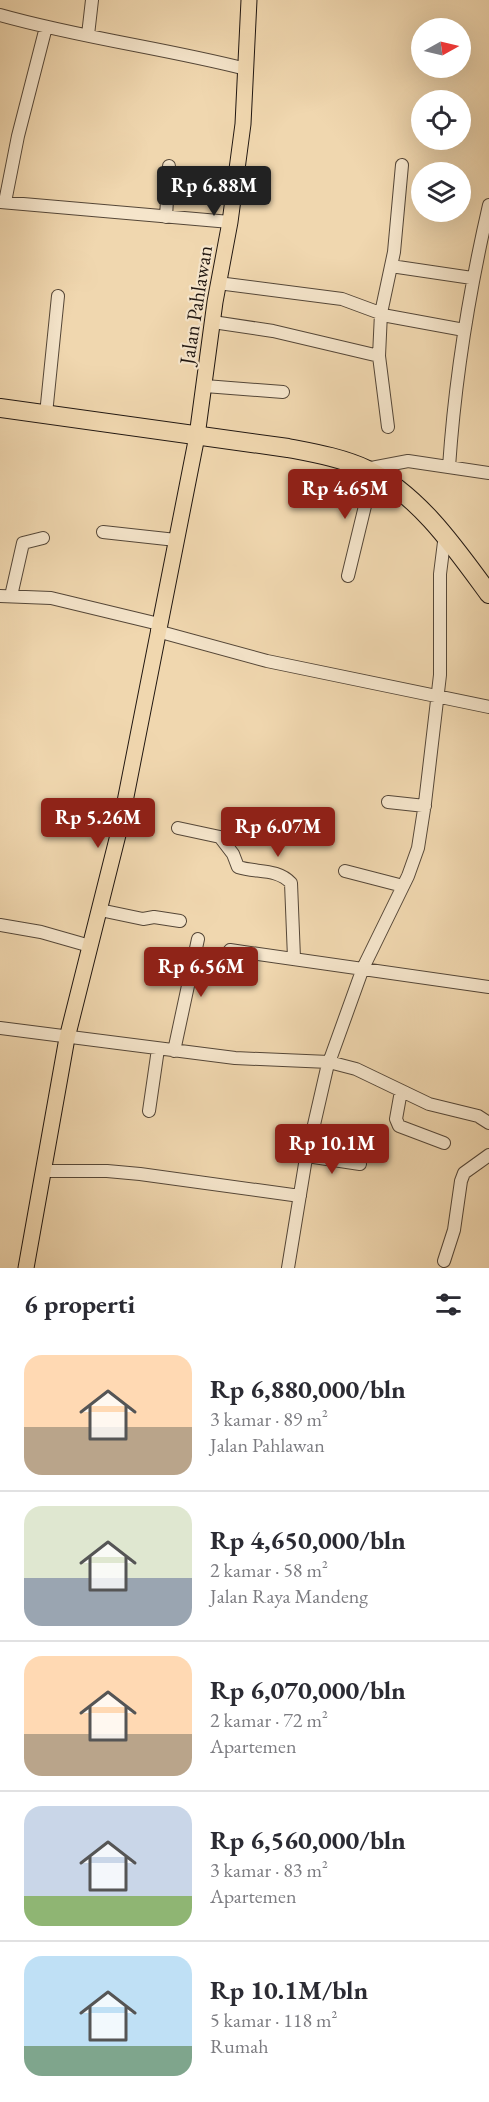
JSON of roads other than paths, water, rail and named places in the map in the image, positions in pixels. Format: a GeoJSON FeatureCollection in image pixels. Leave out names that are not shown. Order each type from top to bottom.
{"type":"FeatureCollection","features":[{"type":"Feature","properties":{"kind":"highway"},"geometry":{"type":"LineString","coordinates":[[0,408],[288,448],[318,454],[370,471],[411,501],[445,534],[489,594]]}},
{"type":"Feature","properties":{"kind":"main road","name":"Jalan Pahlawan"},"geometry":{"type":"LineString","coordinates":[[26,1268],[67,1038],[120,827],[197,436],[243,124],[249,0]]}},
{"type":"Feature","properties":{"kind":"street"},"geometry":{"type":"LineString","coordinates":[[88,35],[92,0]]}},
{"type":"Feature","properties":{"kind":"street"},"geometry":{"type":"LineString","coordinates":[[0,15],[46,27],[186,54],[246,69]]}},
{"type":"Feature","properties":{"kind":"street"},"geometry":{"type":"LineString","coordinates":[[46,27],[2,202],[230,222]]}},
{"type":"Feature","properties":{"kind":"street"},"geometry":{"type":"LineString","coordinates":[[388,427],[380,357],[381,313],[394,252],[402,165]]}},
{"type":"Feature","properties":{"kind":"street"},"geometry":{"type":"LineString","coordinates":[[166,217],[169,166]]}},
{"type":"Feature","properties":{"kind":"street"},"geometry":{"type":"LineString","coordinates":[[449,467],[453,404],[464,330],[472,278],[489,205]]}},
{"type":"Feature","properties":{"kind":"street"},"geometry":{"type":"LineString","coordinates":[[391,266],[472,278]]}},
{"type":"Feature","properties":{"kind":"street"},"geometry":{"type":"LineString","coordinates":[[218,283],[342,299],[381,313],[464,330]]}},
{"type":"Feature","properties":{"kind":"street"},"geometry":{"type":"LineString","coordinates":[[46,414],[58,296]]}},
{"type":"Feature","properties":{"kind":"street"},"geometry":{"type":"LineString","coordinates":[[213,322],[273,331],[380,357]]}},
{"type":"Feature","properties":{"kind":"street"},"geometry":{"type":"LineString","coordinates":[[205,386],[283,392]]}},
{"type":"Feature","properties":{"kind":"street"},"geometry":{"type":"LineString","coordinates":[[348,576],[370,471],[408,461],[489,473]]}},
{"type":"Feature","properties":{"kind":"street"},"geometry":{"type":"LineString","coordinates":[[103,532],[176,540]]}},
{"type":"Feature","properties":{"kind":"street"},"geometry":{"type":"LineString","coordinates":[[302,1268],[288,1267],[307,1156],[329,1062],[363,968],[403,886],[418,848],[437,697],[441,639],[440,574],[445,534]]}},
{"type":"Feature","properties":{"kind":"street"},"geometry":{"type":"LineString","coordinates":[[43,538],[22,544],[6,596],[51,598],[267,661],[489,707]]}},
{"type":"Feature","properties":{"kind":"street"},"geometry":{"type":"LineString","coordinates":[[388,802],[425,806]]}},
{"type":"Feature","properties":{"kind":"street"},"geometry":{"type":"LineString","coordinates":[[178,828],[220,837],[233,854],[238,867],[276,873],[291,883],[294,958]]}},
{"type":"Feature","properties":{"kind":"street"},"geometry":{"type":"LineString","coordinates":[[345,871],[403,886]]}},
{"type":"Feature","properties":{"kind":"street"},"geometry":{"type":"LineString","coordinates":[[99,910],[143,920],[154,917],[180,921]]}},
{"type":"Feature","properties":{"kind":"street"},"geometry":{"type":"LineString","coordinates":[[0,925],[50,934],[90,946]]}},
{"type":"Feature","properties":{"kind":"street"},"geometry":{"type":"LineString","coordinates":[[174,1051],[198,939]]}},
{"type":"Feature","properties":{"kind":"street"},"geometry":{"type":"LineString","coordinates":[[230,950],[489,987]]}},
{"type":"Feature","properties":{"kind":"street"},"geometry":{"type":"LineString","coordinates":[[0,1028],[235,1058],[329,1062],[356,1070],[429,1104],[478,1116],[489,1122]]}},
{"type":"Feature","properties":{"kind":"street"},"geometry":{"type":"LineString","coordinates":[[149,1111],[158,1049]]}},
{"type":"Feature","properties":{"kind":"street"},"geometry":{"type":"LineString","coordinates":[[401,1091],[396,1119],[399,1126],[444,1143]]}},
{"type":"Feature","properties":{"kind":"street"},"geometry":{"type":"LineString","coordinates":[[444,1261],[454,1230],[460,1181],[464,1173],[489,1155]]}},
{"type":"Feature","properties":{"kind":"street"},"geometry":{"type":"LineString","coordinates":[[307,1156],[360,1164]]}},
{"type":"Feature","properties":{"kind":"street"},"geometry":{"type":"LineString","coordinates":[[43,1171],[107,1171],[140,1174],[300,1196]]}}]}
